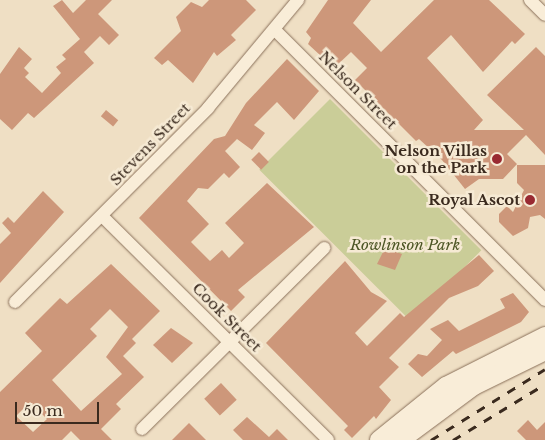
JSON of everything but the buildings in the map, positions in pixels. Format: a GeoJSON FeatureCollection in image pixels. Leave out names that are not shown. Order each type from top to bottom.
{"type":"FeatureCollection","features":[{"type":"Feature","properties":{"kind":"main road"},"geometry":{"type":"LineString","coordinates":[[379,440],[446,386],[545,336]]}},
{"type":"Feature","properties":{"kind":"main road"},"geometry":{"type":"LineString","coordinates":[[401,440],[474,386],[545,351]]}},
{"type":"Feature","properties":{"kind":"street","name":"Stevens Street"},"geometry":{"type":"LineString","coordinates":[[15,302],[208,108],[275,30],[298,0]]}},
{"type":"Feature","properties":{"kind":"street"},"geometry":{"type":"LineString","coordinates":[[530,0],[545,15]]}},
{"type":"Feature","properties":{"kind":"street","name":"Nelson Street"},"geometry":{"type":"LineString","coordinates":[[275,30],[545,300]]}},
{"type":"Feature","properties":{"kind":"street","name":"Cook Street"},"geometry":{"type":"LineString","coordinates":[[102,216],[328,440]]}},
{"type":"Feature","properties":{"kind":"street"},"geometry":{"type":"LineString","coordinates":[[142,429],[324,248]]}},
{"type":"Feature","properties":{"kind":"green space","name":"Rowlinson Park"},"geometry":{"type":"Polygon","coordinates":[[[330,99],[481,250],[411,321],[259,170],[330,99]]]}},
{"type":"Feature","properties":{"kind":"railway"},"geometry":{"type":"LineString","coordinates":[[431,440],[545,369]]}},
{"type":"Feature","properties":{"kind":"railway"},"geometry":{"type":"LineString","coordinates":[[453,440],[545,384]]}},
{"type":"Feature","properties":{"kind":"place","name":"Nelson Villas on the Park"},"geometry":{"type":"Point","coordinates":[497,159]}},
{"type":"Feature","properties":{"kind":"place","name":"Royal Ascot"},"geometry":{"type":"Point","coordinates":[530,200]}}]}
